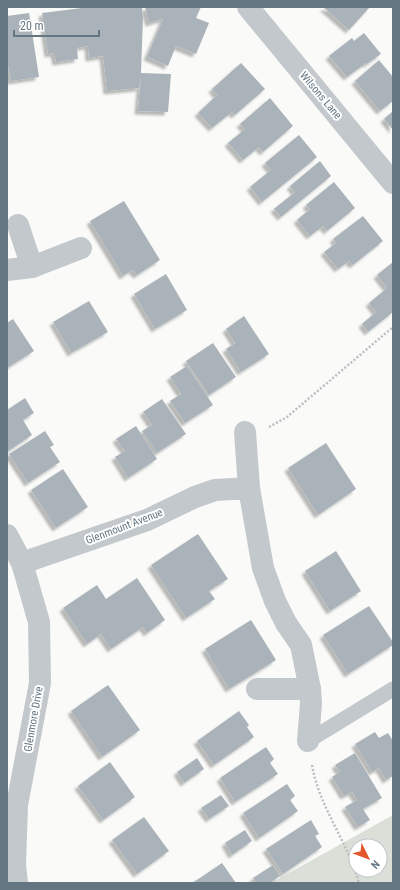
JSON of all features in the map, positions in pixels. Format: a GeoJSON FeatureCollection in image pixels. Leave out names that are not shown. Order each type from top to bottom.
{"type":"FeatureCollection","features":[{"type":"Feature","properties":{"kind":"street","name":"Wilsons Lane"},"geometry":{"type":"LineString","coordinates":[[248,7],[393,183]]}},
{"type":"Feature","properties":{"kind":"street"},"geometry":{"type":"LineString","coordinates":[[18,225],[32,267]]}},
{"type":"Feature","properties":{"kind":"street"},"geometry":{"type":"LineString","coordinates":[[7,270],[32,267],[81,248]]}},
{"type":"Feature","properties":{"kind":"street"},"geometry":{"type":"LineString","coordinates":[[245,432],[250,488],[264,568],[275,601],[286,622],[301,645],[310,690],[311,703],[308,741]]}},
{"type":"Feature","properties":{"kind":"street","name":"Glenmount Avenue"},"geometry":{"type":"LineString","coordinates":[[22,563],[147,520],[195,497],[215,490],[250,488]]}},
{"type":"Feature","properties":{"kind":"street","name":"Glenmore Drive"},"geometry":{"type":"LineString","coordinates":[[7,535],[22,563],[39,622],[40,683],[17,805],[15,865],[17,883]]}},
{"type":"Feature","properties":{"kind":"street"},"geometry":{"type":"LineString","coordinates":[[257,689],[310,690]]}},
{"type":"Feature","properties":{"kind":"lane"},"geometry":{"type":"LineString","coordinates":[[308,741],[393,689]]}},
{"type":"Feature","properties":{"kind":"path"},"geometry":{"type":"LineString","coordinates":[[245,432],[263,430],[288,417],[393,327]]}},
{"type":"Feature","properties":{"kind":"path"},"geometry":{"type":"LineString","coordinates":[[308,741],[313,772],[322,800],[343,840],[356,871],[359,883]]}},
{"type":"Feature","properties":{"kind":"shaded area"},"geometry":{"type":"Polygon","coordinates":[[[393,815],[393,883],[271,883],[348,840],[348,878],[388,878],[388,838],[352,838],[393,815]]]}},
{"type":"Feature","properties":{"kind":"building"},"geometry":{"type":"Polygon","coordinates":[[[90,7],[142,7],[141,73],[171,74],[168,112],[138,111],[141,76],[139,88],[107,91],[103,56],[89,58],[88,46],[77,48],[78,59],[56,62],[54,53],[48,54],[42,13],[90,7]]]}},
{"type":"Feature","properties":{"kind":"building"},"geometry":{"type":"Polygon","coordinates":[[[145,7],[201,7],[196,18],[209,23],[196,54],[176,46],[168,66],[147,57],[163,19],[149,23],[145,7]]]}},
{"type":"Feature","properties":{"kind":"building"},"geometry":{"type":"Polygon","coordinates":[[[323,7],[370,7],[349,30],[323,7]]]}},
{"type":"Feature","properties":{"kind":"building"},"geometry":{"type":"Polygon","coordinates":[[[29,13],[39,77],[11,81],[7,60],[7,16],[29,13]]]}},
{"type":"Feature","properties":{"kind":"building"},"geometry":{"type":"Polygon","coordinates":[[[364,33],[381,54],[347,77],[329,56],[352,38],[354,41],[364,33]]]}},
{"type":"Feature","properties":{"kind":"building"},"geometry":{"type":"Polygon","coordinates":[[[379,60],[393,77],[393,101],[380,111],[355,81],[379,60]]]}},
{"type":"Feature","properties":{"kind":"building"},"geometry":{"type":"Polygon","coordinates":[[[241,63],[265,89],[235,115],[232,112],[212,128],[198,113],[217,95],[212,89],[241,63]]]}},
{"type":"Feature","properties":{"kind":"building"},"geometry":{"type":"Polygon","coordinates":[[[270,98],[293,126],[263,152],[259,147],[243,160],[228,143],[245,129],[240,124],[270,98]]]}},
{"type":"Feature","properties":{"kind":"building"},"geometry":{"type":"Polygon","coordinates":[[[393,111],[393,130],[384,119],[393,111]]]}},
{"type":"Feature","properties":{"kind":"building"},"geometry":{"type":"Polygon","coordinates":[[[299,135],[317,157],[262,202],[250,187],[271,170],[265,163],[299,135]]]}},
{"type":"Feature","properties":{"kind":"building"},"geometry":{"type":"Polygon","coordinates":[[[320,161],[331,176],[281,217],[274,209],[295,192],[290,186],[320,161]]]}},
{"type":"Feature","properties":{"kind":"building"},"geometry":{"type":"Polygon","coordinates":[[[334,182],[355,208],[327,231],[323,226],[310,236],[297,220],[310,209],[306,205],[334,182]]]}},
{"type":"Feature","properties":{"kind":"building"},"geometry":{"type":"Polygon","coordinates":[[[124,201],[160,260],[137,275],[132,270],[123,276],[90,221],[124,201]]]}},
{"type":"Feature","properties":{"kind":"building"},"geometry":{"type":"Polygon","coordinates":[[[363,216],[383,241],[353,265],[349,261],[338,269],[324,252],[336,243],[333,239],[363,216]]]}},
{"type":"Feature","properties":{"kind":"building"},"geometry":{"type":"Polygon","coordinates":[[[393,262],[393,312],[368,332],[362,324],[376,312],[369,303],[387,288],[377,275],[393,262]]]}},
{"type":"Feature","properties":{"kind":"building"},"geometry":{"type":"Polygon","coordinates":[[[166,274],[187,310],[155,329],[134,294],[166,274]]]}},
{"type":"Feature","properties":{"kind":"building"},"geometry":{"type":"Polygon","coordinates":[[[89,301],[108,332],[71,353],[53,322],[89,301]]]}},
{"type":"Feature","properties":{"kind":"building"},"geometry":{"type":"Polygon","coordinates":[[[244,316],[269,354],[241,372],[226,349],[235,343],[226,329],[244,316]]]}},
{"type":"Feature","properties":{"kind":"building"},"geometry":{"type":"Polygon","coordinates":[[[13,319],[34,351],[7,368],[7,323],[13,319]]]}},
{"type":"Feature","properties":{"kind":"building"},"geometry":{"type":"Polygon","coordinates":[[[213,343],[236,377],[209,395],[186,361],[213,343]]]}},
{"type":"Feature","properties":{"kind":"building"},"geometry":{"type":"Polygon","coordinates":[[[187,366],[213,405],[185,423],[170,401],[181,394],[170,377],[187,366]]]}},
{"type":"Feature","properties":{"kind":"building"},"geometry":{"type":"Polygon","coordinates":[[[25,398],[34,413],[23,420],[32,435],[7,452],[7,410],[25,398]]]}},
{"type":"Feature","properties":{"kind":"building"},"geometry":{"type":"Polygon","coordinates":[[[162,399],[186,434],[157,453],[142,431],[152,425],[143,412],[162,399]]]}},
{"type":"Feature","properties":{"kind":"building"},"geometry":{"type":"Polygon","coordinates":[[[136,426],[157,459],[128,478],[115,457],[125,451],[116,439],[136,426]]]}},
{"type":"Feature","properties":{"kind":"building"},"geometry":{"type":"Polygon","coordinates":[[[45,431],[54,445],[50,447],[60,462],[28,483],[9,454],[45,431]]]}},
{"type":"Feature","properties":{"kind":"building"},"geometry":{"type":"Polygon","coordinates":[[[326,443],[356,489],[318,515],[288,468],[326,443]]]}},
{"type":"Feature","properties":{"kind":"building"},"geometry":{"type":"Polygon","coordinates":[[[63,469],[88,507],[56,528],[31,490],[63,469]]]}},
{"type":"Feature","properties":{"kind":"building"},"geometry":{"type":"Polygon","coordinates":[[[198,534],[228,579],[209,591],[215,599],[186,618],[151,565],[198,534]]]}},
{"type":"Feature","properties":{"kind":"building"},"geometry":{"type":"Polygon","coordinates":[[[336,551],[361,591],[330,611],[305,571],[336,551]]]}},
{"type":"Feature","properties":{"kind":"building"},"geometry":{"type":"Polygon","coordinates":[[[137,578],[165,620],[147,633],[143,627],[111,649],[101,634],[87,644],[63,608],[97,585],[106,599],[137,578]]]}},
{"type":"Feature","properties":{"kind":"building"},"geometry":{"type":"Polygon","coordinates":[[[369,606],[393,642],[393,645],[348,674],[323,635],[369,606]]]}},
{"type":"Feature","properties":{"kind":"building"},"geometry":{"type":"Polygon","coordinates":[[[251,620],[276,660],[229,689],[205,649],[251,620]]]}},
{"type":"Feature","properties":{"kind":"building"},"geometry":{"type":"Polygon","coordinates":[[[108,685],[140,730],[102,757],[71,711],[108,685]]]}},
{"type":"Feature","properties":{"kind":"building"},"geometry":{"type":"Polygon","coordinates":[[[239,711],[249,725],[247,727],[254,737],[214,765],[197,741],[239,711]]]}},
{"type":"Feature","properties":{"kind":"building"},"geometry":{"type":"Polygon","coordinates":[[[375,732],[379,738],[388,733],[393,741],[393,776],[386,780],[379,768],[372,772],[355,744],[375,732]]]}},
{"type":"Feature","properties":{"kind":"building"},"geometry":{"type":"Polygon","coordinates":[[[266,747],[274,759],[270,763],[278,774],[235,802],[220,778],[266,747]]]}},
{"type":"Feature","properties":{"kind":"building"},"geometry":{"type":"Polygon","coordinates":[[[355,753],[382,798],[363,809],[370,820],[358,827],[345,807],[357,800],[352,792],[344,796],[332,777],[340,772],[335,765],[355,753]]]}},
{"type":"Feature","properties":{"kind":"building"},"geometry":{"type":"Polygon","coordinates":[[[197,758],[204,769],[184,783],[177,772],[197,758]]]}},
{"type":"Feature","properties":{"kind":"building"},"geometry":{"type":"Polygon","coordinates":[[[110,762],[135,797],[103,820],[78,786],[110,762]]]}},
{"type":"Feature","properties":{"kind":"building"},"geometry":{"type":"Polygon","coordinates":[[[287,784],[295,796],[290,800],[298,811],[259,838],[243,813],[287,784]]]}},
{"type":"Feature","properties":{"kind":"building"},"geometry":{"type":"Polygon","coordinates":[[[221,795],[229,806],[209,819],[201,808],[221,795]]]}},
{"type":"Feature","properties":{"kind":"building"},"geometry":{"type":"Polygon","coordinates":[[[144,817],[169,851],[137,874],[112,840],[144,817]]]}},
{"type":"Feature","properties":{"kind":"building"},"geometry":{"type":"Polygon","coordinates":[[[311,820],[319,834],[315,836],[322,847],[283,874],[266,849],[311,820]]]}},
{"type":"Feature","properties":{"kind":"building"},"geometry":{"type":"Polygon","coordinates":[[[245,830],[252,841],[232,855],[225,843],[245,830]]]}},
{"type":"Feature","properties":{"kind":"building"},"geometry":{"type":"Polygon","coordinates":[[[222,863],[236,883],[192,883],[203,876],[222,863]]]}},
{"type":"Feature","properties":{"kind":"building"},"geometry":{"type":"Polygon","coordinates":[[[273,865],[280,876],[270,883],[256,883],[253,878],[273,865]]]}}]}
